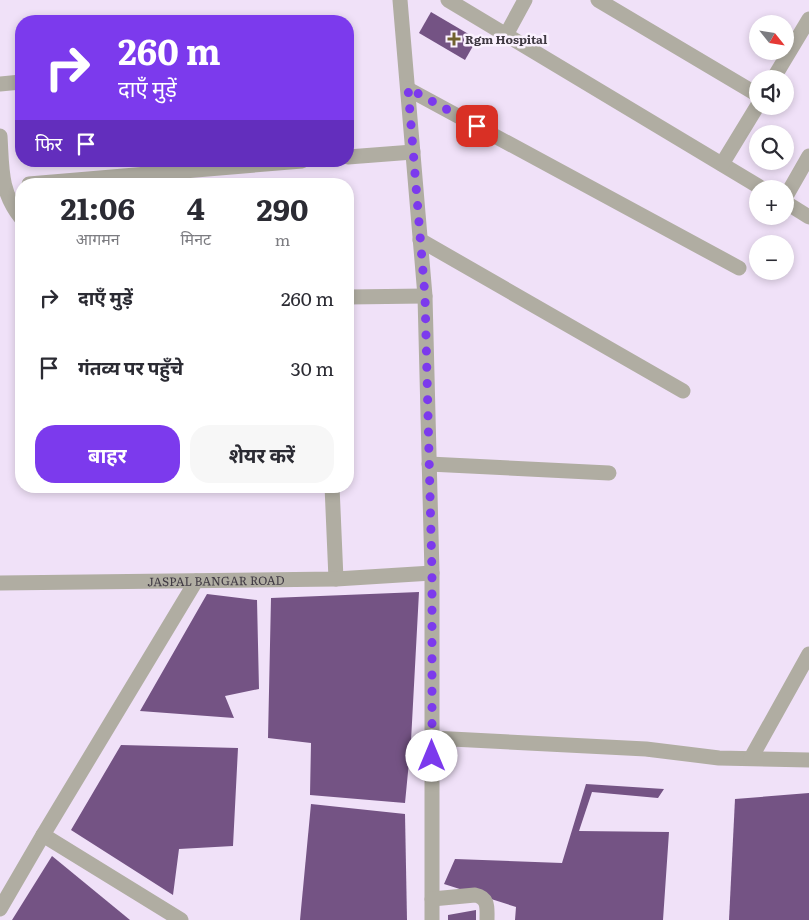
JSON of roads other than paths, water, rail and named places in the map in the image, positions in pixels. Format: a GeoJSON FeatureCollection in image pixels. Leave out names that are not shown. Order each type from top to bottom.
{"type":"FeatureCollection","features":[{"type":"Feature","properties":{"kind":"street"},"geometry":{"type":"LineString","coordinates":[[400,0],[425,296],[432,573],[432,920]]}},
{"type":"Feature","properties":{"kind":"street"},"geometry":{"type":"LineString","coordinates":[[448,0],[749,180]]}},
{"type":"Feature","properties":{"kind":"street"},"geometry":{"type":"LineString","coordinates":[[506,35],[524,0]]}},
{"type":"Feature","properties":{"kind":"street"},"geometry":{"type":"LineString","coordinates":[[598,0],[749,90]]}},
{"type":"Feature","properties":{"kind":"street"},"geometry":{"type":"LineString","coordinates":[[778,70],[809,19]]}},
{"type":"Feature","properties":{"kind":"street"},"geometry":{"type":"LineString","coordinates":[[0,84],[15,83]]}},
{"type":"Feature","properties":{"kind":"street"},"geometry":{"type":"LineString","coordinates":[[408,88],[739,268]]}},
{"type":"Feature","properties":{"kind":"street"},"geometry":{"type":"LineString","coordinates":[[722,164],[752,115]]}},
{"type":"Feature","properties":{"kind":"street"},"geometry":{"type":"LineString","coordinates":[[0,136],[2,186],[15,209]]}},
{"type":"Feature","properties":{"kind":"street"},"geometry":{"type":"LineString","coordinates":[[354,157],[413,152]]}},
{"type":"Feature","properties":{"kind":"street"},"geometry":{"type":"LineString","coordinates":[[794,182],[809,156]]}},
{"type":"Feature","properties":{"kind":"street"},"geometry":{"type":"LineString","coordinates":[[100,178],[231,167]]}},
{"type":"Feature","properties":{"kind":"street"},"geometry":{"type":"LineString","coordinates":[[2,186],[15,185]]}},
{"type":"Feature","properties":{"kind":"street"},"geometry":{"type":"LineString","coordinates":[[794,208],[809,217]]}},
{"type":"Feature","properties":{"kind":"street"},"geometry":{"type":"LineString","coordinates":[[420,240],[683,391]]}},
{"type":"Feature","properties":{"kind":"street"},"geometry":{"type":"LineString","coordinates":[[354,297],[425,296]]}},
{"type":"Feature","properties":{"kind":"street"},"geometry":{"type":"LineString","coordinates":[[429,464],[608,473]]}},
{"type":"Feature","properties":{"kind":"street"},"geometry":{"type":"LineString","coordinates":[[332,493],[336,579]]}},
{"type":"Feature","properties":{"kind":"street","name":"JASPAL BANGAR ROAD"},"geometry":{"type":"LineString","coordinates":[[0,583],[336,579],[432,573]]}},
{"type":"Feature","properties":{"kind":"street"},"geometry":{"type":"LineString","coordinates":[[0,909],[196,581]]}},
{"type":"Feature","properties":{"kind":"street"},"geometry":{"type":"LineString","coordinates":[[751,758],[809,654]]}},
{"type":"Feature","properties":{"kind":"street"},"geometry":{"type":"LineString","coordinates":[[432,738],[646,749],[719,758],[809,760]]}},
{"type":"Feature","properties":{"kind":"street"},"geometry":{"type":"LineString","coordinates":[[43,835],[181,920]]}},
{"type":"Feature","properties":{"kind":"street"},"geometry":{"type":"LineString","coordinates":[[432,899],[482,896],[486,899],[487,920]]}},
{"type":"Feature","properties":{"kind":"place","name":"Rgm Hospital"},"geometry":{"type":"Point","coordinates":[454,39]}}]}
